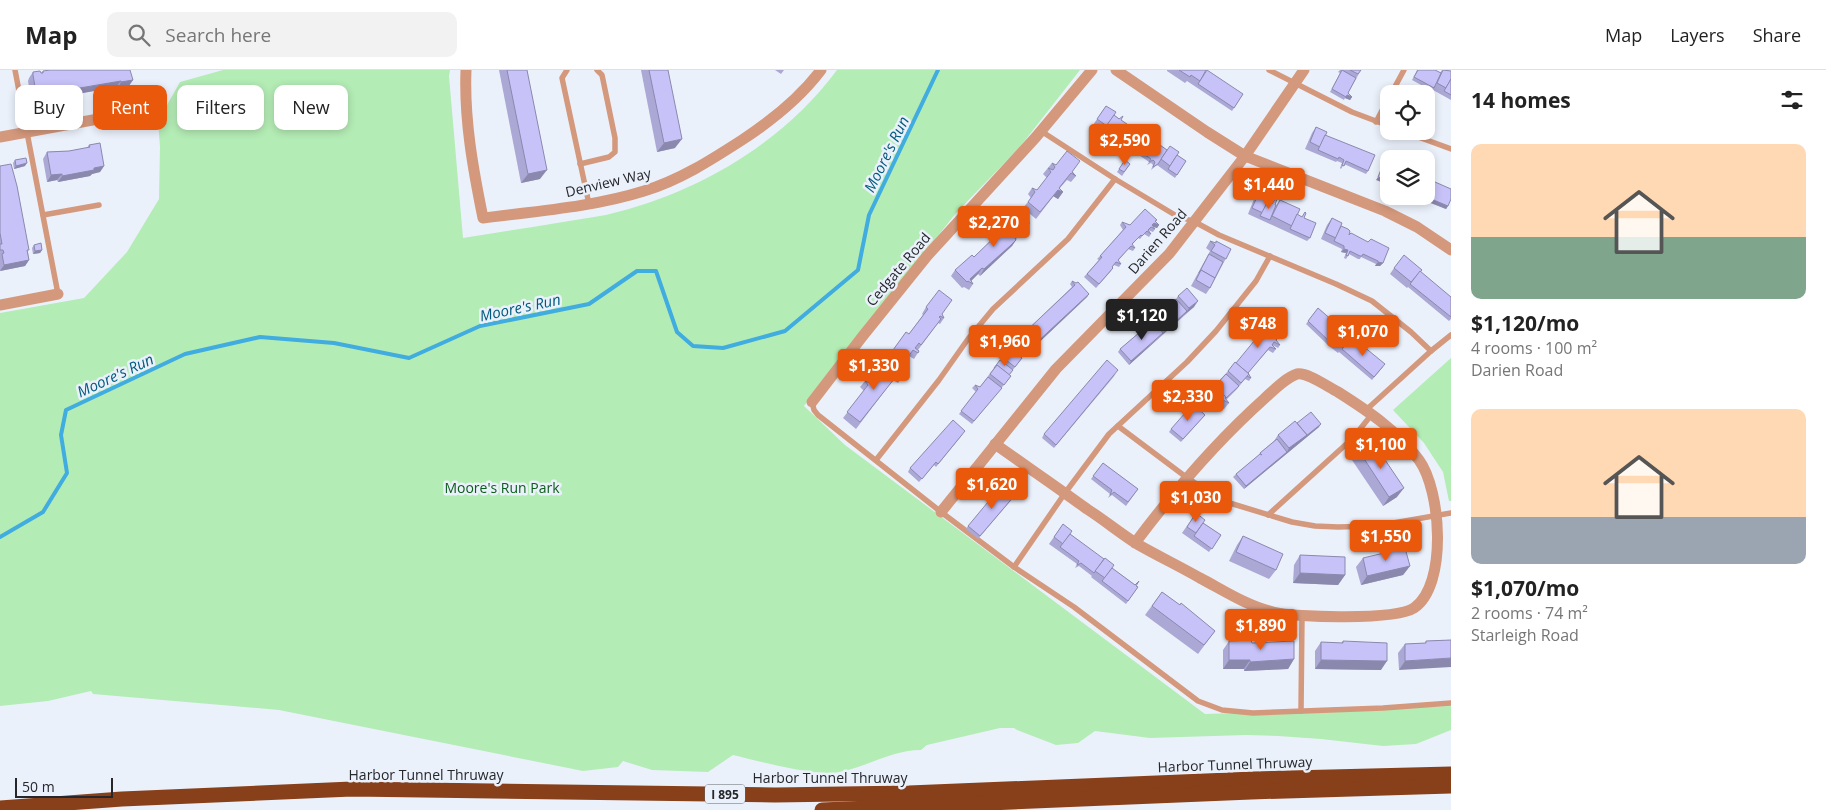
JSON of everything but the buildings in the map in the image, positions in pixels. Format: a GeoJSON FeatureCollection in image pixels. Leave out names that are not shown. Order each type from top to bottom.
{"type":"FeatureCollection","features":[{"type":"Feature","properties":{"kind":"highway","name":"Harbor Tunnel Thruway"},"geometry":{"type":"LineString","coordinates":[[0,808],[122,799],[352,789],[775,795],[908,793],[1254,779],[1451,774]]}},
{"type":"Feature","properties":{"kind":"highway"},"geometry":{"type":"LineString","coordinates":[[822,810],[1451,786]]}},
{"type":"Feature","properties":{"kind":"street","name":"Denview Way"},"geometry":{"type":"LineString","coordinates":[[466,70],[465,92],[470,138],[483,218],[589,204],[645,191],[701,167],[764,126],[810,85],[821,70]]}},
{"type":"Feature","properties":{"kind":"street","name":"Cedgate Road"},"geometry":{"type":"LineString","coordinates":[[812,402],[927,256],[1041,131],[1092,70]]}},
{"type":"Feature","properties":{"kind":"street"},"geometry":{"type":"LineString","coordinates":[[1116,70],[1245,156],[1385,211],[1418,227],[1451,250]]}},
{"type":"Feature","properties":{"kind":"street","name":"Darien Road"},"geometry":{"type":"LineString","coordinates":[[941,512],[1056,369],[1158,266],[1195,222],[1245,156],[1304,70]]}},
{"type":"Feature","properties":{"kind":"street"},"geometry":{"type":"LineString","coordinates":[[0,137],[93,120]]}},
{"type":"Feature","properties":{"kind":"street"},"geometry":{"type":"LineString","coordinates":[[0,305],[58,294]]}},
{"type":"Feature","properties":{"kind":"street"},"geometry":{"type":"LineString","coordinates":[[996,444],[1135,542],[1245,602],[1273,612],[1302,616],[1378,615],[1407,612],[1420,604],[1427,594],[1438,556],[1436,516],[1427,474],[1421,463],[1400,439],[1369,412],[1306,375],[1297,374],[1277,387],[1245,416],[1186,477],[1135,542]]}},
{"type":"Feature","properties":{"kind":"lane"},"geometry":{"type":"LineString","coordinates":[[15,70],[58,294]]}},
{"type":"Feature","properties":{"kind":"lane"},"geometry":{"type":"LineString","coordinates":[[567,70],[562,78],[589,204]]}},
{"type":"Feature","properties":{"kind":"lane"},"geometry":{"type":"LineString","coordinates":[[580,164],[610,156],[615,152],[615,138],[602,75],[597,70]]}},
{"type":"Feature","properties":{"kind":"lane"},"geometry":{"type":"LineString","coordinates":[[1269,70],[1352,112],[1380,123]]}},
{"type":"Feature","properties":{"kind":"lane"},"geometry":{"type":"LineString","coordinates":[[1396,85],[1404,70]]}},
{"type":"Feature","properties":{"kind":"lane"},"geometry":{"type":"LineString","coordinates":[[1376,122],[1380,114]]}},
{"type":"Feature","properties":{"kind":"lane"},"geometry":{"type":"LineString","coordinates":[[1041,131],[1175,215],[1195,222],[1219,235],[1372,301],[1431,351]]}},
{"type":"Feature","properties":{"kind":"lane"},"geometry":{"type":"LineString","coordinates":[[1425,140],[1451,150]]}},
{"type":"Feature","properties":{"kind":"lane"},"geometry":{"type":"LineString","coordinates":[[876,460],[993,309],[1068,239],[1116,179]]}},
{"type":"Feature","properties":{"kind":"lane"},"geometry":{"type":"LineString","coordinates":[[43,215],[100,205]]}},
{"type":"Feature","properties":{"kind":"lane"},"geometry":{"type":"LineString","coordinates":[[1014,567],[1065,493],[1102,444],[1118,426],[1187,362],[1216,331],[1256,281],[1270,256]]}},
{"type":"Feature","properties":{"kind":"lane"},"geometry":{"type":"LineString","coordinates":[[1268,515],[1353,438],[1369,412],[1431,351],[1451,335]]}},
{"type":"Feature","properties":{"kind":"lane"},"geometry":{"type":"LineString","coordinates":[[812,402],[814,410],[818,415],[941,512],[1014,567],[1074,607],[1198,701],[1222,710],[1253,713],[1383,708],[1451,703]]}},
{"type":"Feature","properties":{"kind":"lane"},"geometry":{"type":"LineString","coordinates":[[1118,426],[1186,477],[1223,501],[1292,522],[1315,526],[1376,526],[1451,513]]}},
{"type":"Feature","properties":{"kind":"lane"},"geometry":{"type":"LineString","coordinates":[[1301,711],[1302,616]]}},
{"type":"Feature","properties":{"kind":"green space","name":"Moore's Run Park"},"geometry":{"type":"Polygon","coordinates":[[[223,70],[450,70],[463,238],[606,215],[639,206],[704,180],[734,163],[790,121],[815,97],[837,70],[1080,70],[1019,148],[956,213],[804,406],[845,445],[1205,714],[1451,706],[1451,730],[1416,744],[1383,746],[1278,736],[1150,738],[1095,731],[1078,743],[1056,745],[1014,728],[1000,728],[927,745],[921,750],[900,753],[839,772],[829,773],[802,770],[733,755],[708,772],[652,770],[623,761],[618,767],[583,771],[279,710],[93,694],[91,691],[48,701],[0,706],[0,313],[84,298],[127,252],[159,199],[159,130],[167,130],[167,105],[177,87],[177,130],[264,130],[264,85],[178,85],[180,82],[223,70]]]}},
{"type":"Feature","properties":{"kind":"green space"},"geometry":{"type":"Polygon","coordinates":[[[1451,358],[1451,501],[1449,501],[1443,472],[1424,443],[1393,410],[1451,358]]]}},
{"type":"Feature","properties":{"kind":"waterway","name":"Moore's Run"},"geometry":{"type":"LineString","coordinates":[[0,537],[43,512],[67,473],[61,435],[66,410],[185,354],[260,337],[334,343],[409,358],[480,326],[589,304],[637,271],[656,271],[677,332],[693,346],[723,348],[785,331],[858,270],[869,215],[938,70]]}}]}
